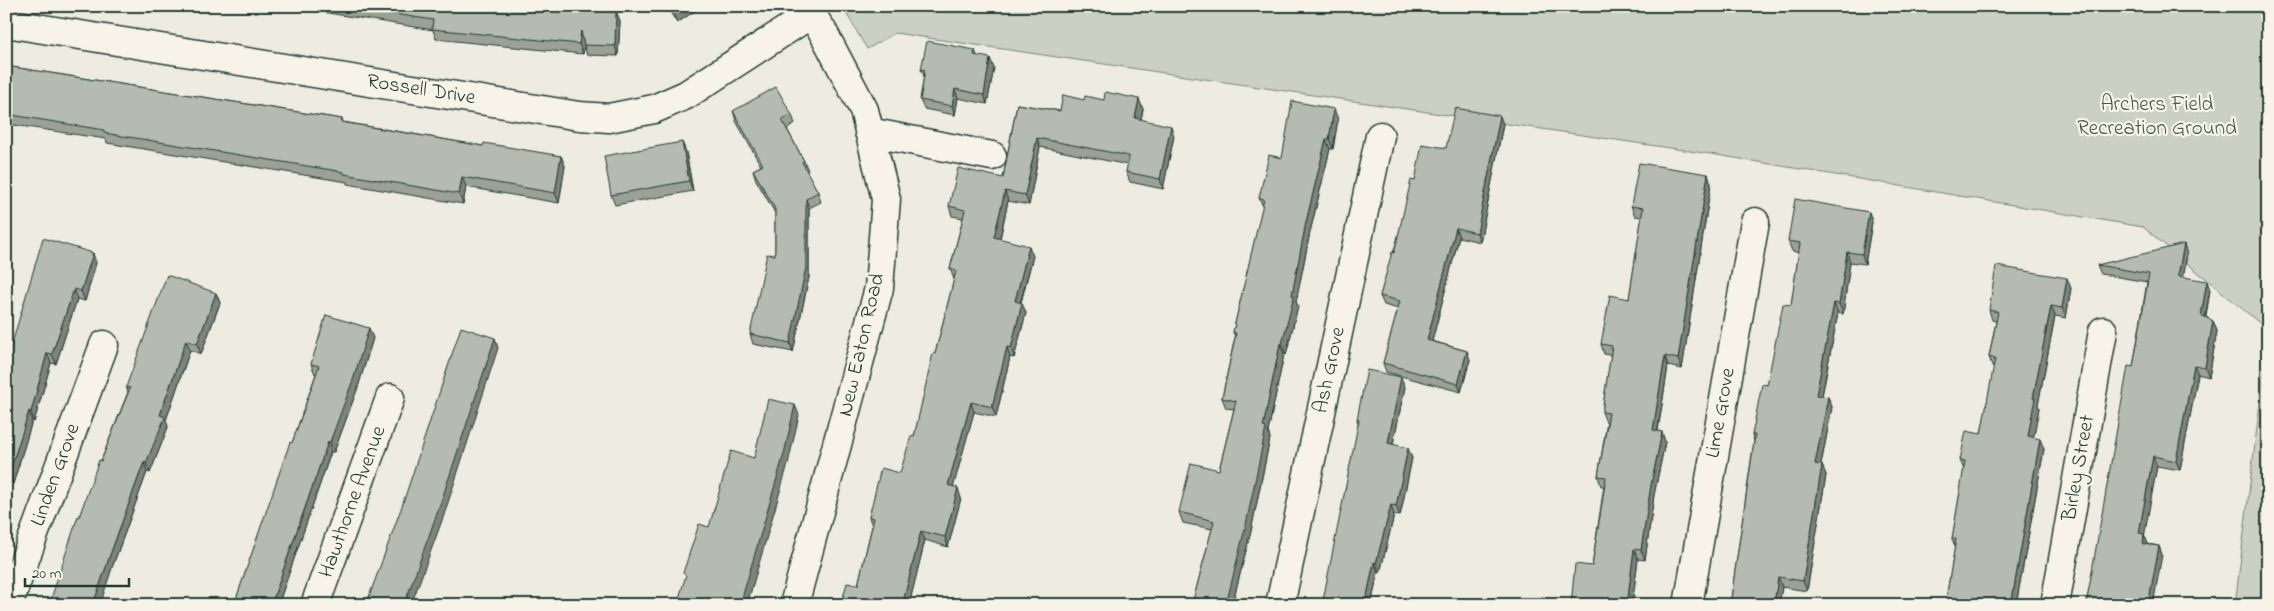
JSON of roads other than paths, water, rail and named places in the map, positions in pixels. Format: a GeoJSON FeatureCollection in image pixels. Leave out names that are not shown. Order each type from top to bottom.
{"type":"FeatureCollection","features":[{"type":"Feature","properties":{"kind":"street","name":"Rossell Drive"},"geometry":{"type":"LineString","coordinates":[[6,23],[579,116],[609,118],[654,109],[686,95],[808,10]]}},
{"type":"Feature","properties":{"kind":"street","name":"New Eaton Road"},"geometry":{"type":"LineString","coordinates":[[794,605],[880,288],[886,199],[864,110],[824,32],[808,10]]}},
{"type":"Feature","properties":{"kind":"street"},"geometry":{"type":"LineString","coordinates":[[869,132],[992,156]]}},
{"type":"Feature","properties":{"kind":"street","name":"Ash Grove"},"geometry":{"type":"LineString","coordinates":[[1280,605],[1380,136]]}},
{"type":"Feature","properties":{"kind":"street","name":"Lime Grove"},"geometry":{"type":"LineString","coordinates":[[1688,605],[1755,222]]}},
{"type":"Feature","properties":{"kind":"street","name":"Birley Street"},"geometry":{"type":"LineString","coordinates":[[2055,605],[2102,331]]}},
{"type":"Feature","properties":{"kind":"street","name":"Linden Grove"},"geometry":{"type":"LineString","coordinates":[[8,605],[104,345]]}},
{"type":"Feature","properties":{"kind":"street","name":"Hawthorne Avenue"},"geometry":{"type":"LineString","coordinates":[[315,605],[390,398]]}},
{"type":"Feature","properties":{"kind":"park label","name":"Archers Field Recreation Ground"},"geometry":{"type":"Point","coordinates":[2157,117]}}]}
